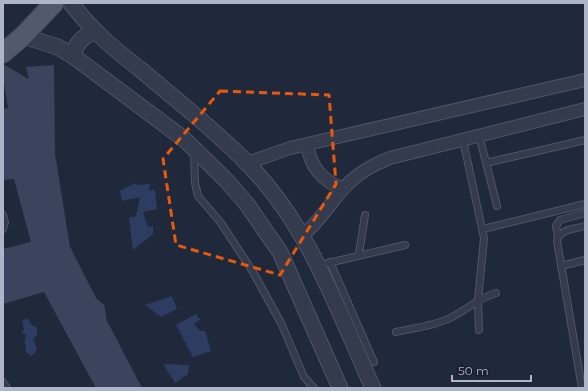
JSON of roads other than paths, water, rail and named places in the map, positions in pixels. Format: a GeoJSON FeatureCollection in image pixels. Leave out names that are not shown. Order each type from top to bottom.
{"type":"FeatureCollection","features":[{"type":"Feature","properties":{"kind":"main road"},"geometry":{"type":"LineString","coordinates":[[3,53],[23,36],[54,3]]}},
{"type":"Feature","properties":{"kind":"street"},"geometry":{"type":"LineString","coordinates":[[72,3],[94,32],[201,120],[247,163],[272,193],[302,236],[324,264],[373,388]]}},
{"type":"Feature","properties":{"kind":"street"},"geometry":{"type":"LineString","coordinates":[[73,56],[75,48],[80,40],[86,35],[94,32]]}},
{"type":"Feature","properties":{"kind":"street"},"geometry":{"type":"LineString","coordinates":[[23,36],[58,47],[73,56],[194,148],[226,180],[246,203],[280,252],[340,388]]}},
{"type":"Feature","properties":{"kind":"street"},"geometry":{"type":"LineString","coordinates":[[247,163],[276,152],[585,80]]}},
{"type":"Feature","properties":{"kind":"street"},"geometry":{"type":"LineString","coordinates":[[302,236],[321,218],[343,189],[359,174],[378,162],[585,109]]}},
{"type":"Feature","properties":{"kind":"street"},"geometry":{"type":"LineString","coordinates":[[307,145],[309,157],[318,173],[332,184],[343,189]]}},
{"type":"Feature","properties":{"kind":"lane"},"geometry":{"type":"LineString","coordinates":[[479,136],[497,206]]}},
{"type":"Feature","properties":{"kind":"lane"},"geometry":{"type":"LineString","coordinates":[[463,140],[483,229],[484,248],[478,300],[479,330]]}},
{"type":"Feature","properties":{"kind":"lane"},"geometry":{"type":"LineString","coordinates":[[486,163],[585,140]]}},
{"type":"Feature","properties":{"kind":"lane"},"geometry":{"type":"LineString","coordinates":[[194,148],[195,183],[198,196],[221,223],[253,272],[281,323],[304,377],[314,388]]}},
{"type":"Feature","properties":{"kind":"lane"},"geometry":{"type":"LineString","coordinates":[[483,229],[585,204]]}},
{"type":"Feature","properties":{"kind":"lane"},"geometry":{"type":"LineString","coordinates":[[582,388],[561,266],[556,226],[560,220],[585,213]]}},
{"type":"Feature","properties":{"kind":"lane"},"geometry":{"type":"LineString","coordinates":[[3,215],[5,222],[3,230]]}},
{"type":"Feature","properties":{"kind":"lane"},"geometry":{"type":"LineString","coordinates":[[359,254],[365,215]]}},
{"type":"Feature","properties":{"kind":"lane"},"geometry":{"type":"LineString","coordinates":[[558,238],[565,231],[585,226]]}},
{"type":"Feature","properties":{"kind":"lane"},"geometry":{"type":"LineString","coordinates":[[374,362],[324,264],[359,254],[405,245]]}},
{"type":"Feature","properties":{"kind":"lane"},"geometry":{"type":"LineString","coordinates":[[561,266],[585,260]]}},
{"type":"Feature","properties":{"kind":"lane"},"geometry":{"type":"LineString","coordinates":[[396,332],[443,321],[461,312],[478,300],[496,293]]}},
{"type":"Feature","properties":{"kind":"lane"},"geometry":{"type":"LineString","coordinates":[[3,382],[7,388]]}},
{"type":"Feature","properties":{"kind":"water"},"geometry":{"type":"Polygon","coordinates":[[[135,183],[136,185],[151,184],[148,190],[155,190],[157,209],[143,212],[148,227],[153,226],[153,234],[133,250],[129,218],[136,216],[140,197],[122,201],[120,191],[135,183]]]}},
{"type":"Feature","properties":{"kind":"water"},"geometry":{"type":"Polygon","coordinates":[[[172,296],[177,309],[161,317],[145,305],[172,296]]]}},
{"type":"Feature","properties":{"kind":"water"},"geometry":{"type":"Polygon","coordinates":[[[196,314],[200,320],[194,324],[200,331],[205,331],[211,351],[193,357],[176,325],[196,314]]]}},
{"type":"Feature","properties":{"kind":"water"},"geometry":{"type":"Polygon","coordinates":[[[27,318],[32,325],[37,328],[37,335],[33,339],[37,349],[31,356],[26,352],[26,345],[24,342],[26,335],[22,332],[24,329],[22,321],[27,318]]]}},
{"type":"Feature","properties":{"kind":"water"},"geometry":{"type":"Polygon","coordinates":[[[163,364],[189,365],[188,374],[175,383],[163,364]]]}}]}
